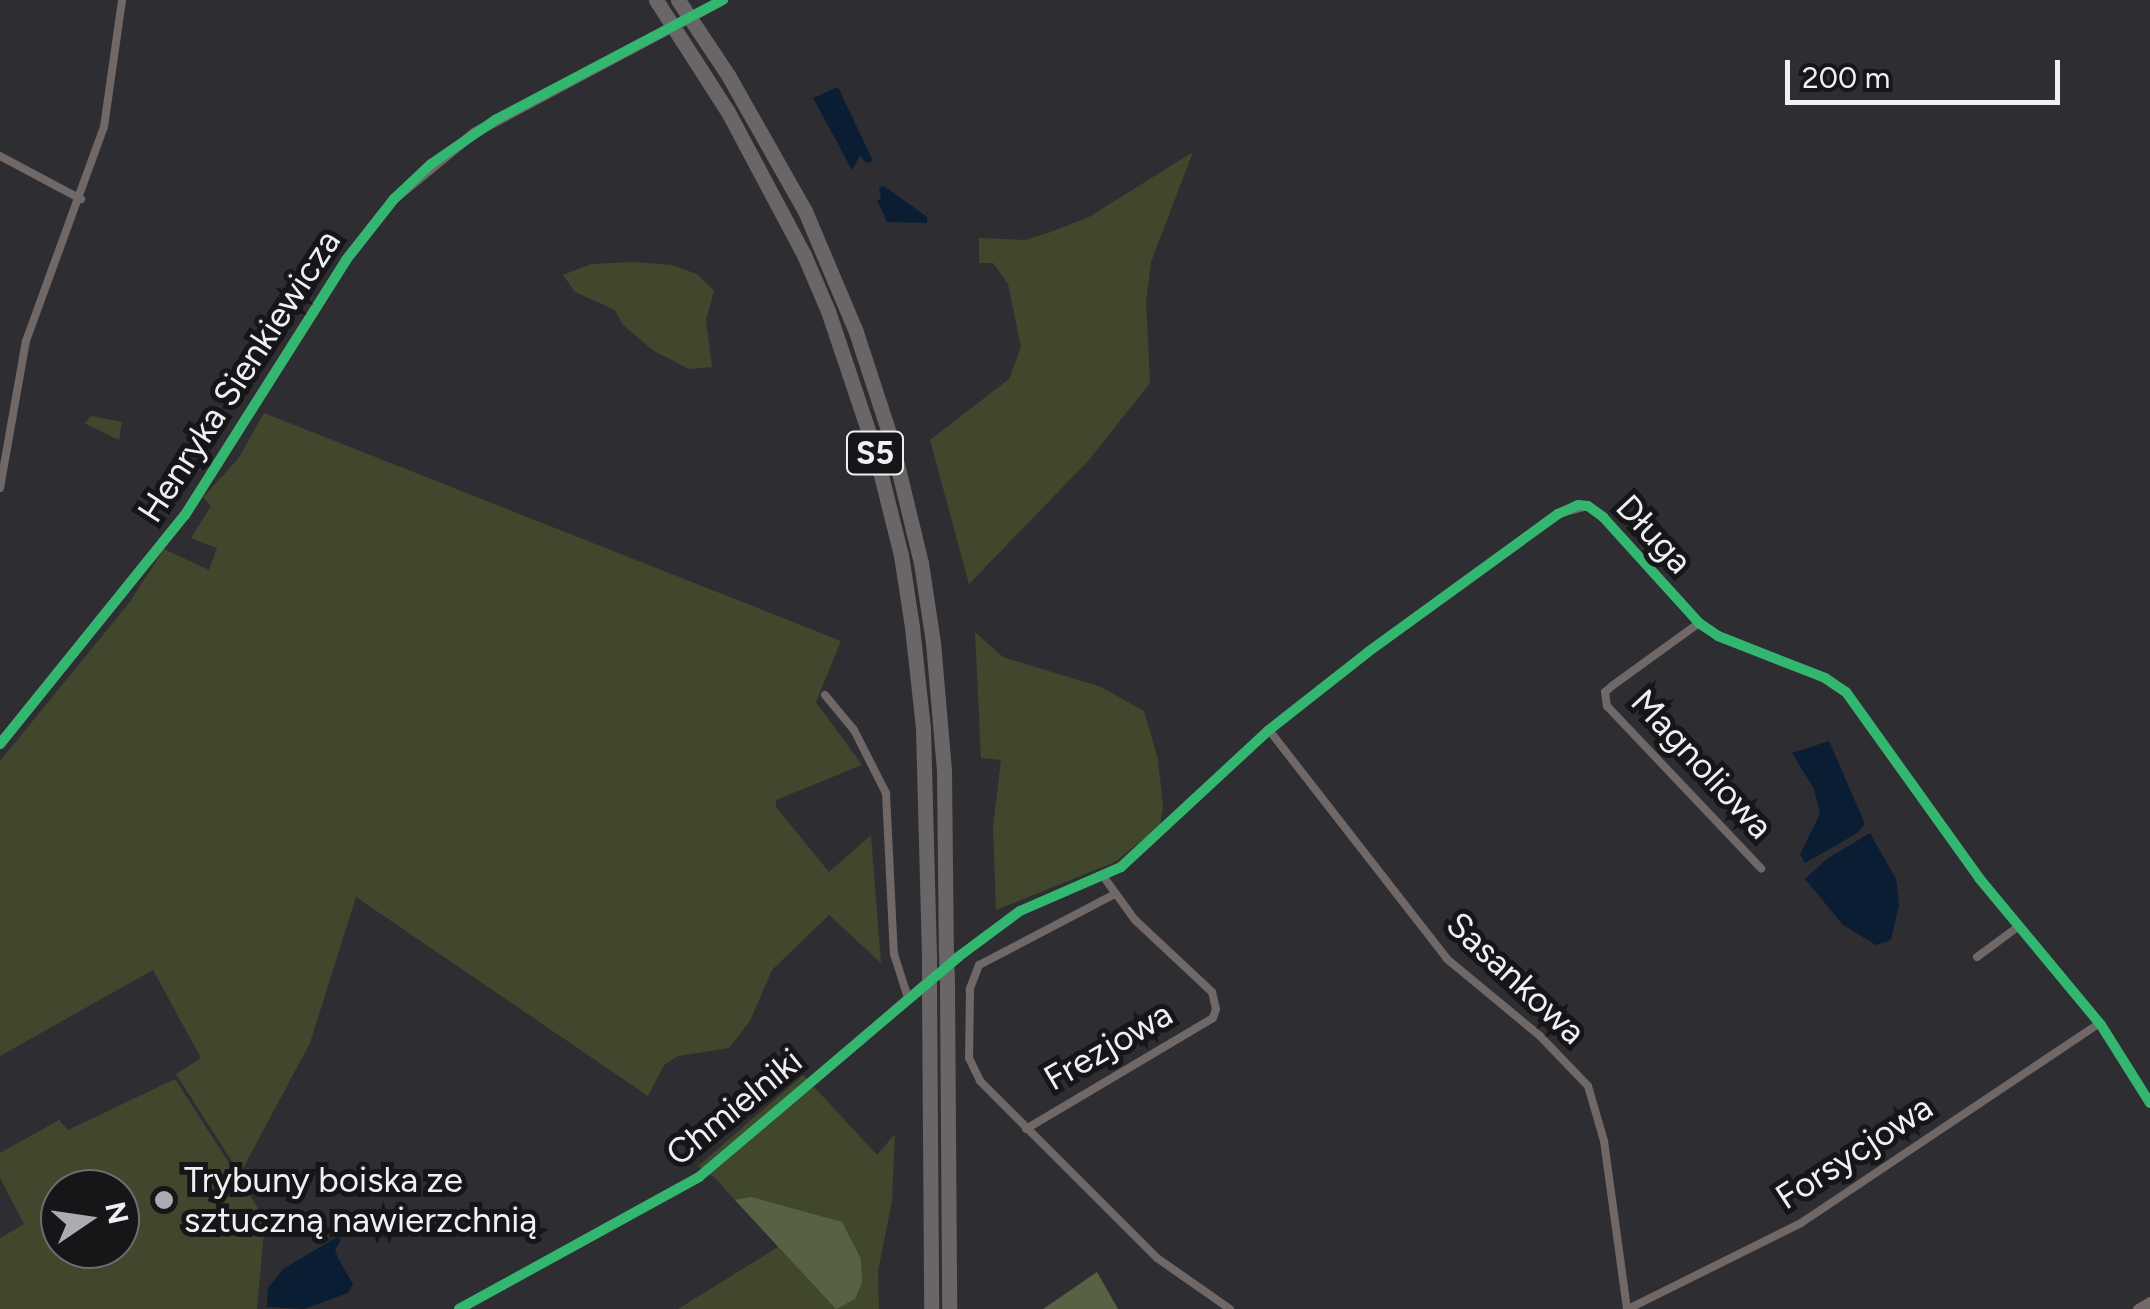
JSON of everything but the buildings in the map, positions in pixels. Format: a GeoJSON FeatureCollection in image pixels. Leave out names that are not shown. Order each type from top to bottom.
{"type":"FeatureCollection","features":[{"type":"Feature","properties":{"kind":"highway","name":"S5"},"geometry":{"type":"LineString","coordinates":[[656,0],[728,112],[804,255],[840,344],[875,451],[901,555],[923,728],[932,1309]]}},
{"type":"Feature","properties":{"kind":"highway","name":"S5"},"geometry":{"type":"LineString","coordinates":[[678,0],[728,75],[805,211],[856,332],[890,439],[921,563],[933,642],[944,771],[950,1309]]}},
{"type":"Feature","properties":{"kind":"main road"},"geometry":{"type":"LineString","coordinates":[[2138,1309],[2150,1302]]}},
{"type":"Feature","properties":{"kind":"street"},"geometry":{"type":"LineString","coordinates":[[0,488],[22,356],[104,127],[122,0]]}},
{"type":"Feature","properties":{"kind":"street","name":"Henryka Sienkiewicza"},"geometry":{"type":"LineString","coordinates":[[0,744],[185,515],[346,260],[394,199],[474,133],[722,1]]}},
{"type":"Feature","properties":{"kind":"street"},"geometry":{"type":"LineString","coordinates":[[0,156],[81,199]]}},
{"type":"Feature","properties":{"kind":"street","name":"Długa"},"geometry":{"type":"LineString","coordinates":[[1020,911],[1103,876],[1146,847],[1268,730],[1368,652],[1558,514],[1588,506],[1604,517],[1700,623],[1718,636],[1840,686],[2020,926],[2100,1023],[2150,1103]]}},
{"type":"Feature","properties":{"kind":"street","name":"Magnoliowa"},"geometry":{"type":"LineString","coordinates":[[1700,623],[1605,692],[1607,706],[1762,868]]}},
{"type":"Feature","properties":{"kind":"street"},"geometry":{"type":"LineString","coordinates":[[825,694],[854,730],[886,794],[894,954],[908,998]]}},
{"type":"Feature","properties":{"kind":"street","name":"Sasankowa"},"geometry":{"type":"LineString","coordinates":[[1268,730],[1447,960],[1540,1036],[1588,1086],[1604,1142],[1628,1309]]}},
{"type":"Feature","properties":{"kind":"street","name":"Frezjowa"},"geometry":{"type":"LineString","coordinates":[[1026,1129],[1213,1018],[1216,1009],[1212,992],[1113,894],[1103,876]]}},
{"type":"Feature","properties":{"kind":"street"},"geometry":{"type":"LineString","coordinates":[[1113,894],[980,965],[970,989],[969,1058],[980,1081],[1170,1269],[1230,1309]]}},
{"type":"Feature","properties":{"kind":"street","name":"Chmielniki"},"geometry":{"type":"LineString","coordinates":[[459,1309],[699,1177],[908,998],[1020,911]]}},
{"type":"Feature","properties":{"kind":"street"},"geometry":{"type":"LineString","coordinates":[[1977,956],[2020,926]]}},
{"type":"Feature","properties":{"kind":"street","name":"Forsycjowa"},"geometry":{"type":"LineString","coordinates":[[1628,1309],[1801,1223],[2100,1023]]}},
{"type":"Feature","properties":{"kind":"green space"},"geometry":{"type":"Polygon","coordinates":[[[1193,152],[1151,262],[1146,302],[1150,383],[1088,461],[969,584],[930,440],[1009,379],[1021,347],[1008,284],[993,263],[979,263],[979,238],[1025,240],[1089,217],[1193,152]]]}},
{"type":"Feature","properties":{"kind":"green space"},"geometry":{"type":"Polygon","coordinates":[[[591,264],[671,265],[697,274],[714,291],[706,320],[712,367],[689,369],[654,351],[622,324],[615,310],[575,292],[563,275],[591,264]]]}},
{"type":"Feature","properties":{"kind":"green space"},"geometry":{"type":"Polygon","coordinates":[[[264,413],[841,641],[816,702],[862,765],[776,800],[776,807],[829,872],[871,835],[881,963],[829,915],[772,970],[750,1021],[729,1048],[678,1056],[664,1065],[648,1096],[356,897],[310,1043],[240,1174],[176,1074],[201,1058],[153,970],[0,1056],[0,761],[129,603],[164,549],[209,570],[217,548],[191,538],[211,506],[203,497],[238,459],[264,413]]]}},
{"type":"Feature","properties":{"kind":"green space"},"geometry":{"type":"Polygon","coordinates":[[[92,416],[122,422],[119,440],[84,423],[92,416]]]}},
{"type":"Feature","properties":{"kind":"green space"},"geometry":{"type":"Polygon","coordinates":[[[975,632],[1003,657],[1101,687],[1144,711],[1158,759],[1163,806],[1160,826],[1115,862],[996,910],[993,827],[1001,760],[981,758],[975,632]]]}},
{"type":"Feature","properties":{"kind":"green space"},"geometry":{"type":"Polygon","coordinates":[[[803,1075],[877,1155],[895,1134],[892,1201],[878,1271],[879,1309],[678,1309],[778,1247],[714,1177],[698,1166],[803,1075]]]}},
{"type":"Feature","properties":{"kind":"green space"},"geometry":{"type":"Polygon","coordinates":[[[175,1079],[265,1219],[257,1309],[0,1309],[0,1238],[24,1224],[0,1178],[0,1153],[59,1120],[68,1130],[175,1079]]]}},
{"type":"Feature","properties":{"kind":"green space"},"geometry":{"type":"Polygon","coordinates":[[[751,1197],[842,1222],[861,1259],[862,1283],[855,1299],[836,1309],[735,1200],[751,1197]]]}},
{"type":"Feature","properties":{"kind":"green space"},"geometry":{"type":"Polygon","coordinates":[[[1097,1272],[1118,1309],[1043,1309],[1097,1272]]]}},
{"type":"Feature","properties":{"kind":"water"},"geometry":{"type":"Polygon","coordinates":[[[838,87],[873,161],[866,163],[860,155],[852,170],[813,98],[838,87]]]}},
{"type":"Feature","properties":{"kind":"water"},"geometry":{"type":"Polygon","coordinates":[[[884,186],[927,217],[927,223],[887,222],[877,200],[881,199],[879,188],[884,186]]]}},
{"type":"Feature","properties":{"kind":"water"},"geometry":{"type":"Polygon","coordinates":[[[1829,741],[1865,824],[1856,834],[1805,863],[1800,854],[1820,814],[1814,789],[1792,753],[1829,741]]]}},
{"type":"Feature","properties":{"kind":"water"},"geometry":{"type":"Polygon","coordinates":[[[1870,833],[1896,879],[1899,905],[1891,940],[1876,945],[1843,925],[1805,879],[1828,858],[1870,833]]]}},
{"type":"Feature","properties":{"kind":"water"},"geometry":{"type":"Polygon","coordinates":[[[337,1237],[341,1240],[335,1250],[353,1284],[348,1293],[304,1309],[267,1307],[268,1288],[283,1269],[337,1237]]]}},
{"type":"Feature","properties":{"kind":"cycle path"},"geometry":{"type":"LineString","coordinates":[[0,744],[185,515],[346,260],[394,199],[431,164],[495,120],[723,0]]}},
{"type":"Feature","properties":{"kind":"cycle path"},"geometry":{"type":"LineString","coordinates":[[459,1309],[699,1177],[958,957],[1020,911],[1121,867],[1269,730],[1368,652],[1558,514],[1578,505],[1588,506],[1603,517],[1699,623],[1718,636],[1825,678],[1846,692],[1979,878],[2101,1025],[2150,1103]]}},
{"type":"Feature","properties":{"kind":"place","name":"Trybuny boiska ze sztuczną nawierzchnią"},"geometry":{"type":"Point","coordinates":[164,1200]}}]}
